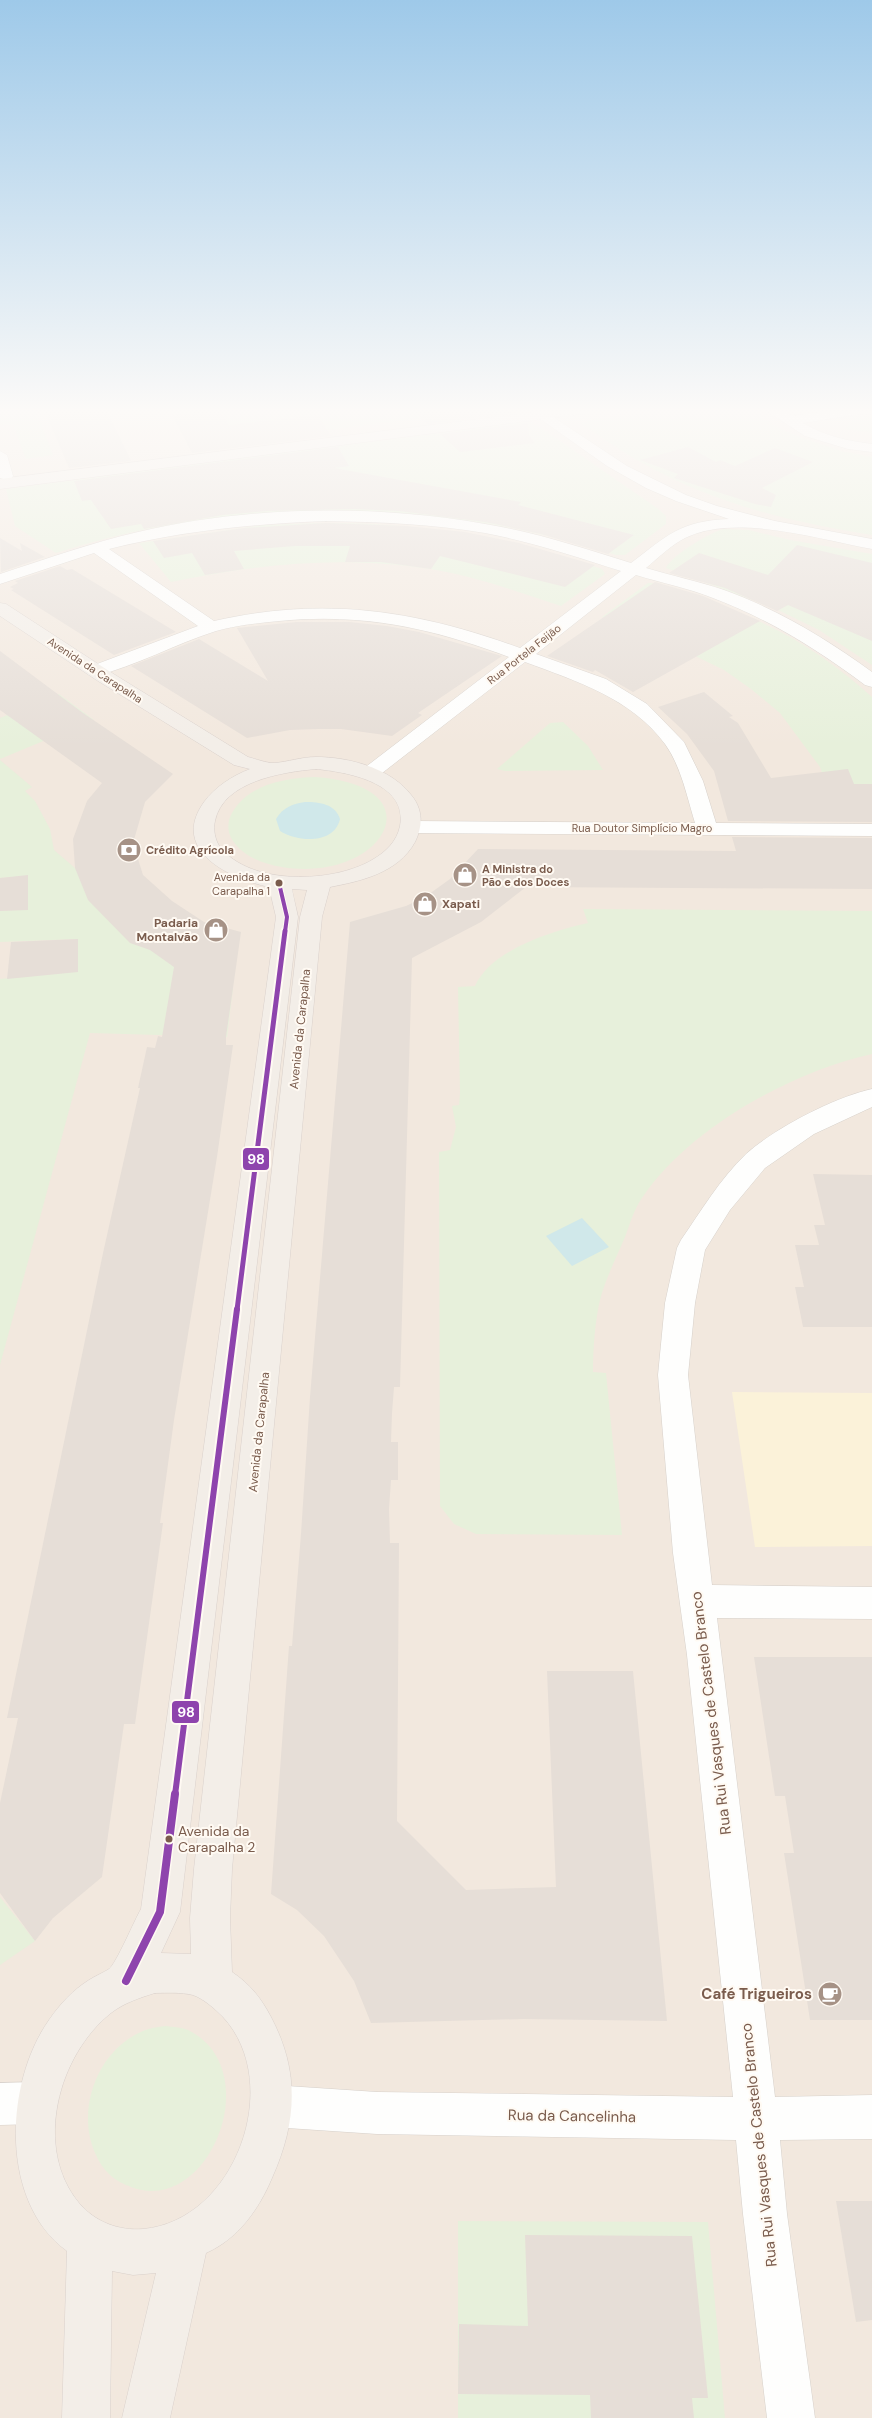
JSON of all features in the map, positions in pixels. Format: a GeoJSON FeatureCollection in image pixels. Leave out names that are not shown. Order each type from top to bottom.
{"type":"FeatureCollection","features":[{"type":"Feature","properties":{"kind":"main road","name":"Avenida da Carapalha"},"geometry":{"type":"LineString","coordinates":[[0,608],[95,671],[241,762],[272,769]]}},
{"type":"Feature","properties":{"kind":"main road"},"geometry":{"type":"LineString","coordinates":[[0,625],[222,776],[243,779],[272,769],[316,763],[344,766],[370,773],[389,783],[403,796],[411,810],[412,827],[403,845],[383,863],[355,876],[321,883],[278,883],[246,875],[222,861],[207,844],[204,824],[222,776]]}},
{"type":"Feature","properties":{"kind":"main road","name":"Avenida da Carapalha"},"geometry":{"type":"LineString","coordinates":[[126,1981],[160,1912],[287,917],[284,898],[278,883]]}},
{"type":"Feature","properties":{"kind":"main road","name":"Avenida da Carapalha"},"geometry":{"type":"LineString","coordinates":[[212,1982],[210,1918],[213,1869],[311,917],[315,898],[321,883]]}},
{"type":"Feature","properties":{"kind":"main road"},"geometry":{"type":"LineString","coordinates":[[155,1973],[184,1973],[212,1982],[238,2001],[258,2030],[270,2066],[272,2106],[264,2146],[246,2186],[219,2219],[186,2242],[153,2252],[120,2252],[90,2241],[62,2218],[43,2184],[34,2145],[18,2104],[48,2063],[68,2029],[94,2000],[126,1981],[155,1973]]}},
{"type":"Feature","properties":{"kind":"main road"},"geometry":{"type":"LineString","coordinates":[[86,2418],[90,2241]]}},
{"type":"Feature","properties":{"kind":"main road"},"geometry":{"type":"LineString","coordinates":[[146,2418],[186,2242]]}},
{"type":"Feature","properties":{"kind":"street"},"geometry":{"type":"LineString","coordinates":[[0,579],[96,547],[171,531],[250,522]]}},
{"type":"Feature","properties":{"kind":"street"},"geometry":{"type":"LineString","coordinates":[[418,522],[466,526],[546,543],[696,587],[767,614],[838,654],[872,681]]}},
{"type":"Feature","properties":{"kind":"street","name":"Rua Portela Feijão"},"geometry":{"type":"LineString","coordinates":[[370,773],[635,570],[674,522]]}},
{"type":"Feature","properties":{"kind":"street","name":"Rua Portela Feijão"},"geometry":{"type":"LineString","coordinates":[[681,522],[703,525],[759,522]]}},
{"type":"Feature","properties":{"kind":"street","name":"Rua Portela Feijão"},"geometry":{"type":"LineString","coordinates":[[703,525],[706,522]]}},
{"type":"Feature","properties":{"kind":"street"},"geometry":{"type":"LineString","coordinates":[[759,522],[872,544]]}},
{"type":"Feature","properties":{"kind":"street"},"geometry":{"type":"LineString","coordinates":[[96,547],[211,627]]}},
{"type":"Feature","properties":{"kind":"street"},"geometry":{"type":"LineString","coordinates":[[95,671],[211,627],[250,618],[318,612],[389,617],[467,635],[598,683],[640,708],[674,742],[693,781],[707,829]]}},
{"type":"Feature","properties":{"kind":"street","name":"Rua Doutor Simplício Magro"},"geometry":{"type":"LineString","coordinates":[[412,827],[872,830]]}},
{"type":"Feature","properties":{"kind":"street","name":"Rua Rui Vasques de Castelo Branco"},"geometry":{"type":"LineString","coordinates":[[791,2418],[765,2214],[698,1602],[690,1553],[673,1375],[680,1303],[691,1248],[720,1203],[756,1161],[804,1126],[872,1098]]}},
{"type":"Feature","properties":{"kind":"street"},"geometry":{"type":"LineString","coordinates":[[698,1602],[872,1603]]}},
{"type":"Feature","properties":{"kind":"street","name":"Rua da Cancelinha"},"geometry":{"type":"LineString","coordinates":[[272,2106],[377,2114],[756,2119],[872,2117]]}},
{"type":"Feature","properties":{"kind":"shaded area"},"geometry":{"type":"Polygon","coordinates":[[[0,522],[872,522],[872,2418],[0,2418],[0,522]]]}},
{"type":"Feature","properties":{"kind":"green space"},"geometry":{"type":"Polygon","coordinates":[[[14,522],[190,522],[125,534],[56,553],[15,526],[14,522]]]}},
{"type":"Feature","properties":{"kind":"green space"},"geometry":{"type":"Polygon","coordinates":[[[478,522],[666,522],[666,524],[625,555],[616,555],[548,536],[478,522]]]}},
{"type":"Feature","properties":{"kind":"green space"},"geometry":{"type":"Polygon","coordinates":[[[802,522],[872,522],[872,535],[802,522]]]}},
{"type":"Feature","properties":{"kind":"green space"},"geometry":{"type":"Polygon","coordinates":[[[320,523],[394,525],[463,533],[531,547],[566,557],[602,569],[605,574],[561,606],[496,585],[447,572],[397,565],[332,562],[268,566],[171,582],[139,543],[262,525],[320,523]]]}},
{"type":"Feature","properties":{"kind":"green space"},"geometry":{"type":"Polygon","coordinates":[[[724,529],[749,530],[790,540],[872,554],[872,665],[819,630],[774,608],[666,568],[675,557],[692,545],[724,529]]]}},
{"type":"Feature","properties":{"kind":"green space"},"geometry":{"type":"Polygon","coordinates":[[[648,583],[654,583],[706,601],[773,628],[818,654],[872,697],[872,810],[835,809],[820,767],[780,713],[751,689],[724,670],[662,640],[602,617],[648,583]]]}},
{"type":"Feature","properties":{"kind":"green space"},"geometry":{"type":"Polygon","coordinates":[[[59,694],[94,720],[0,759],[0,718],[59,694]]]}},
{"type":"Feature","properties":{"kind":"green space"},"geometry":{"type":"Polygon","coordinates":[[[563,722],[588,746],[603,770],[505,771],[497,769],[550,723],[563,722]]]}},
{"type":"Feature","properties":{"kind":"green space"},"geometry":{"type":"Polygon","coordinates":[[[0,760],[32,787],[25,791],[35,801],[50,829],[54,850],[75,868],[110,922],[150,950],[176,959],[171,986],[233,988],[227,1037],[90,1033],[0,1365],[0,979],[78,971],[78,939],[0,942],[0,911],[28,909],[28,876],[0,878],[0,760]]]}},
{"type":"Feature","properties":{"kind":"green space"},"geometry":{"type":"Polygon","coordinates":[[[315,777],[354,784],[377,797],[386,814],[383,832],[370,848],[347,861],[317,868],[282,867],[268,864],[255,859],[238,847],[233,841],[228,827],[232,813],[239,803],[248,795],[269,784],[315,777]]]}},
{"type":"Feature","properties":{"kind":"green space"},"geometry":{"type":"Polygon","coordinates":[[[583,909],[872,911],[872,1054],[841,1062],[809,1074],[744,1106],[686,1148],[662,1172],[637,1207],[601,1296],[593,1354],[593,1372],[606,1373],[622,1535],[476,1534],[454,1524],[440,1506],[439,1152],[450,1150],[456,1127],[452,1106],[459,1105],[458,987],[475,986],[483,973],[494,962],[524,944],[557,931],[588,923],[583,909]]]}},
{"type":"Feature","properties":{"kind":"green space"},"geometry":{"type":"Polygon","coordinates":[[[0,1897],[35,1941],[0,1965],[0,1897]]]}},
{"type":"Feature","properties":{"kind":"green space"},"geometry":{"type":"Polygon","coordinates":[[[165,2026],[188,2030],[212,2049],[224,2075],[226,2105],[219,2134],[204,2161],[184,2181],[159,2190],[131,2187],[119,2182],[110,2175],[96,2155],[90,2138],[88,2120],[90,2101],[94,2084],[102,2067],[113,2052],[127,2040],[143,2031],[165,2026]]]}},
{"type":"Feature","properties":{"kind":"green space"},"geometry":{"type":"Polygon","coordinates":[[[458,2221],[708,2222],[725,2418],[458,2418],[458,2221]]]}},
{"type":"Feature","properties":{"kind":"sand"},"geometry":{"type":"Polygon","coordinates":[[[732,1392],[872,1393],[872,1546],[755,1547],[732,1392]]]}},
{"type":"Feature","properties":{"kind":"water"},"geometry":{"type":"Polygon","coordinates":[[[305,802],[321,803],[335,810],[340,819],[330,833],[323,837],[305,839],[287,835],[280,831],[276,819],[279,815],[289,807],[305,802]]]}},
{"type":"Feature","properties":{"kind":"water"},"geometry":{"type":"Polygon","coordinates":[[[582,1218],[609,1247],[572,1266],[546,1236],[582,1218]]]}},
{"type":"Feature","properties":{"kind":"building"},"geometry":{"type":"Polygon","coordinates":[[[106,522],[184,522],[144,529],[141,524],[111,529],[106,522]]]}},
{"type":"Feature","properties":{"kind":"building"},"geometry":{"type":"Polygon","coordinates":[[[485,522],[583,522],[634,535],[608,554],[541,534],[485,522]]]}},
{"type":"Feature","properties":{"kind":"building"},"geometry":{"type":"Polygon","coordinates":[[[326,523],[406,526],[465,532],[519,543],[595,565],[565,587],[440,556],[431,569],[381,562],[345,562],[350,546],[295,546],[234,551],[244,569],[205,575],[192,553],[164,558],[153,541],[244,528],[326,523]]]}},
{"type":"Feature","properties":{"kind":"building"},"geometry":{"type":"Polygon","coordinates":[[[0,538],[22,551],[20,543],[45,557],[1,572],[0,538]]]}},
{"type":"Feature","properties":{"kind":"building"},"geometry":{"type":"Polygon","coordinates":[[[797,545],[872,563],[872,641],[788,605],[777,611],[725,588],[669,573],[699,553],[768,575],[797,545]]]}},
{"type":"Feature","properties":{"kind":"building"},"geometry":{"type":"Polygon","coordinates":[[[60,566],[67,570],[72,569],[176,632],[114,655],[11,590],[14,589],[10,587],[18,583],[15,581],[60,566]]]}},
{"type":"Feature","properties":{"kind":"building"},"geometry":{"type":"Polygon","coordinates":[[[655,582],[703,596],[760,621],[633,692],[595,670],[593,672],[547,656],[655,582]]]}},
{"type":"Feature","properties":{"kind":"building"},"geometry":{"type":"Polygon","coordinates":[[[297,622],[349,622],[387,626],[419,632],[502,656],[418,713],[422,715],[392,736],[341,729],[319,729],[290,730],[247,738],[131,666],[199,639],[268,681],[237,628],[297,622]]]}},
{"type":"Feature","properties":{"kind":"building"},"geometry":{"type":"Polygon","coordinates":[[[0,651],[83,713],[173,774],[145,802],[133,843],[143,875],[172,901],[204,922],[241,932],[226,1037],[226,1045],[233,1045],[217,1157],[174,1420],[160,1523],[163,1523],[135,1724],[124,1724],[102,1877],[53,1918],[35,1941],[0,1893],[0,1803],[18,1718],[7,1718],[103,1253],[140,1088],[138,1088],[147,1047],[155,1048],[158,1036],[162,1037],[174,967],[150,950],[130,943],[88,900],[75,868],[73,839],[87,801],[102,783],[0,710],[0,651]]]}},
{"type":"Feature","properties":{"kind":"building"},"geometry":{"type":"Polygon","coordinates":[[[704,692],[733,716],[729,717],[738,723],[771,778],[848,769],[854,784],[872,784],[872,822],[728,821],[714,771],[687,734],[658,707],[704,692]]]}},
{"type":"Feature","properties":{"kind":"building"},"geometry":{"type":"Polygon","coordinates":[[[732,837],[872,838],[872,889],[526,887],[481,922],[412,958],[400,1387],[394,1387],[391,1442],[398,1442],[398,1480],[391,1480],[389,1509],[390,1543],[399,1543],[397,1821],[466,1890],[556,1887],[547,1671],[633,1671],[667,2021],[524,2019],[371,2023],[354,1981],[324,1936],[297,1910],[271,1894],[289,1646],[292,1646],[310,1397],[350,922],[406,906],[425,897],[450,879],[478,849],[736,851],[732,837]]]}},
{"type":"Feature","properties":{"kind":"building"},"geometry":{"type":"Polygon","coordinates":[[[28,875],[28,910],[0,911],[0,878],[28,875]]]}},
{"type":"Feature","properties":{"kind":"building"},"geometry":{"type":"Polygon","coordinates":[[[78,939],[78,972],[7,979],[11,942],[78,939]]]}},
{"type":"Feature","properties":{"kind":"building"},"geometry":{"type":"Polygon","coordinates":[[[813,1174],[872,1175],[872,1327],[803,1327],[795,1287],[804,1287],[795,1245],[819,1245],[814,1225],[825,1225],[813,1174]]]}},
{"type":"Feature","properties":{"kind":"building"},"geometry":{"type":"Polygon","coordinates":[[[754,1657],[872,1657],[872,2020],[810,2020],[784,1853],[794,1853],[785,1796],[775,1796],[754,1657]]]}},
{"type":"Feature","properties":{"kind":"building"},"geometry":{"type":"Polygon","coordinates":[[[836,2201],[872,2201],[872,2320],[856,2322],[836,2201]]]}},
{"type":"Feature","properties":{"kind":"building"},"geometry":{"type":"Polygon","coordinates":[[[525,2235],[692,2236],[708,2398],[692,2398],[694,2418],[591,2418],[590,2395],[458,2394],[459,2324],[528,2326],[525,2235]]]}},
{"type":"Feature","properties":{"kind":"transit line","name":"98"},"geometry":{"type":"LineString","coordinates":[[126,1981],[160,1912],[287,917],[279,883]]}},
{"type":"Feature","properties":{"kind":"place","name":"Crédito Agrícola"},"geometry":{"type":"Point","coordinates":[129,850]}},
{"type":"Feature","properties":{"kind":"place","name":"A Ministra do Pão e dos Doces"},"geometry":{"type":"Point","coordinates":[465,875]}},
{"type":"Feature","properties":{"kind":"place","name":"Avenida da Carapalha 1"},"geometry":{"type":"Point","coordinates":[279,883]}},
{"type":"Feature","properties":{"kind":"place","name":"Xapati"},"geometry":{"type":"Point","coordinates":[425,904]}},
{"type":"Feature","properties":{"kind":"place","name":"Padaria Montalvão"},"geometry":{"type":"Point","coordinates":[216,930]}},
{"type":"Feature","properties":{"kind":"place","name":"Avenida da Carapalha 2"},"geometry":{"type":"Point","coordinates":[169,1839]}},
{"type":"Feature","properties":{"kind":"place","name":"Café Trigueiros"},"geometry":{"type":"Point","coordinates":[830,1994]}}]}
